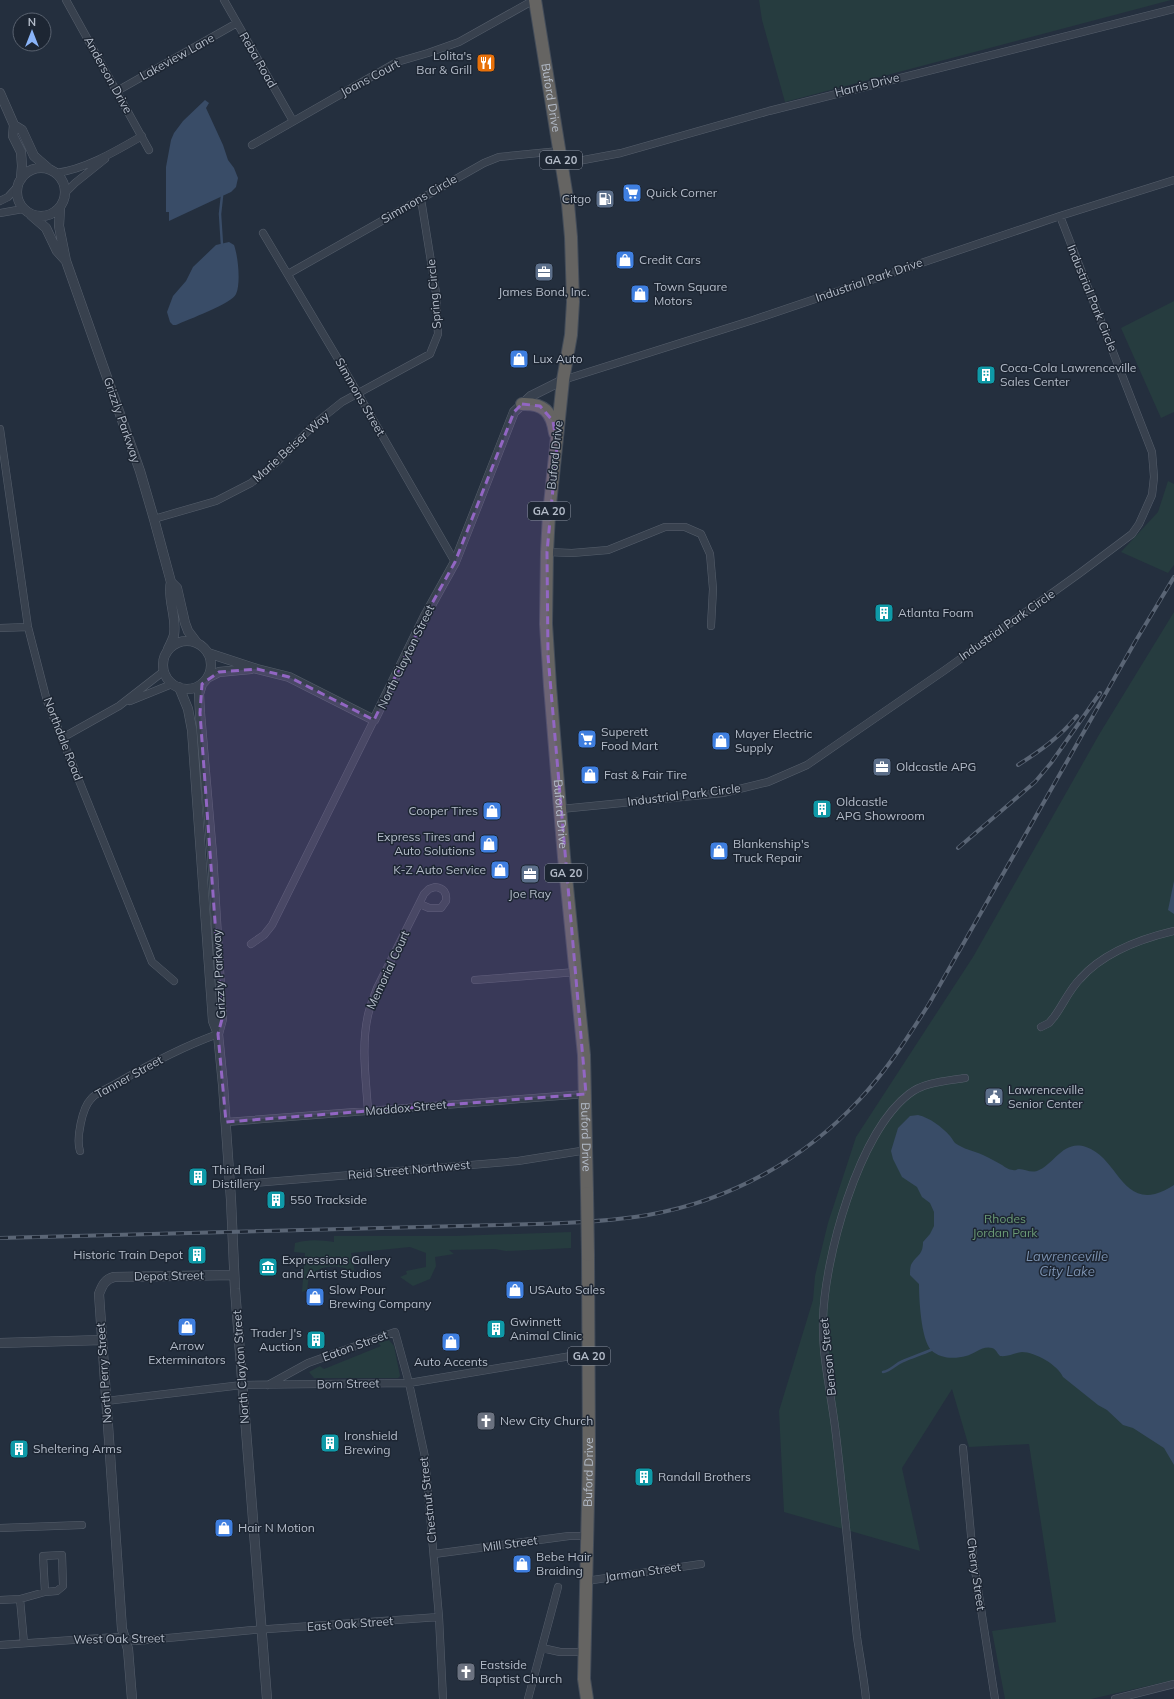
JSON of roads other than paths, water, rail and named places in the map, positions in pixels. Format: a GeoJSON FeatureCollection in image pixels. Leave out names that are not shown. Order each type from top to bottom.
{"type":"FeatureCollection","features":[{"type":"Feature","properties":{"kind":"highway","name":"Buford Drive"},"geometry":{"type":"LineString","coordinates":[[535,0],[570,221],[573,302],[571,335],[563,380],[549,514],[547,552],[548,656],[564,857],[576,972],[586,1094],[589,1456],[585,1652],[584,1679],[580,1699]]}},
{"type":"Feature","properties":{"kind":"highway"},"geometry":{"type":"LineString","coordinates":[[522,404],[533,404],[546,411],[553,421],[557,446]]}},
{"type":"Feature","properties":{"kind":"highway","name":"Buford Drive"},"geometry":{"type":"LineString","coordinates":[[584,1679],[587,1699]]}},
{"type":"Feature","properties":{"kind":"street","name":"Anderson Drive"},"geometry":{"type":"LineString","coordinates":[[66,0],[149,150]]}},
{"type":"Feature","properties":{"kind":"street","name":"Reba Road"},"geometry":{"type":"LineString","coordinates":[[224,0],[293,121]]}},
{"type":"Feature","properties":{"kind":"street","name":"Joans Court"},"geometry":{"type":"LineString","coordinates":[[252,145],[397,62],[458,42],[535,0]]}},
{"type":"Feature","properties":{"kind":"street","name":"Harris Drive"},"geometry":{"type":"LineString","coordinates":[[562,164],[621,153],[784,107],[1174,9]]}},
{"type":"Feature","properties":{"kind":"street","name":"Lakeview Lane"},"geometry":{"type":"LineString","coordinates":[[117,91],[237,23]]}},
{"type":"Feature","properties":{"kind":"street"},"geometry":{"type":"LineString","coordinates":[[0,93],[14,125],[13,136],[21,152],[22,166],[17,194],[19,202],[27,211],[38,216],[46,216],[54,213],[60,208],[64,201],[64,186],[61,179],[34,156],[22,130],[14,125]]}},
{"type":"Feature","properties":{"kind":"street"},"geometry":{"type":"LineString","coordinates":[[65,194],[75,183],[108,156],[142,136]]}},
{"type":"Feature","properties":{"kind":"street","name":"Simmons Circle"},"geometry":{"type":"LineString","coordinates":[[288,274],[484,163],[499,157],[559,150]]}},
{"type":"Feature","properties":{"kind":"street"},"geometry":{"type":"LineString","coordinates":[[0,202],[8,197],[27,173],[34,170],[41,168],[52,172],[70,171],[108,156]]}},
{"type":"Feature","properties":{"kind":"street","name":"Industrial Park Drive"},"geometry":{"type":"LineString","coordinates":[[563,380],[760,317],[1060,216],[1174,180]]}},
{"type":"Feature","properties":{"kind":"street","name":"Spring Circle"},"geometry":{"type":"LineString","coordinates":[[358,394],[430,354],[438,334],[436,293],[421,198]]}},
{"type":"Feature","properties":{"kind":"street","name":"Grizzly Parkway"},"geometry":{"type":"LineString","coordinates":[[60,208],[59,226],[66,261],[123,420],[154,519],[171,582],[177,588],[185,623],[188,631],[197,643]]}},
{"type":"Feature","properties":{"kind":"street"},"geometry":{"type":"LineString","coordinates":[[0,212],[27,211]]}},
{"type":"Feature","properties":{"kind":"street","name":"Grizzly Parkway"},"geometry":{"type":"LineString","coordinates":[[27,211],[46,228],[57,251],[66,261]]}},
{"type":"Feature","properties":{"kind":"street","name":"Industrial Park Circle"},"geometry":{"type":"LineString","coordinates":[[561,809],[723,793],[768,782],[807,765],[945,670],[1080,573],[1122,542],[1139,524],[1149,504],[1153,490],[1154,466],[1152,452],[1060,216]]}},
{"type":"Feature","properties":{"kind":"street","name":"Simmons Street"},"geometry":{"type":"LineString","coordinates":[[263,233],[455,562]]}},
{"type":"Feature","properties":{"kind":"street","name":"North Clayton Street"},"geometry":{"type":"LineString","coordinates":[[251,944],[264,935],[272,925],[425,616],[455,562],[514,412],[531,396],[563,380]]}},
{"type":"Feature","properties":{"kind":"street","name":"Marie Beiser Way"},"geometry":{"type":"LineString","coordinates":[[154,519],[216,501],[251,483],[277,462],[317,422],[342,402],[358,394]]}},
{"type":"Feature","properties":{"kind":"street","name":"Northdale Road"},"geometry":{"type":"LineString","coordinates":[[0,429],[28,626],[47,701],[152,962],[174,981]]}},
{"type":"Feature","properties":{"kind":"street"},"geometry":{"type":"LineString","coordinates":[[547,552],[572,553],[608,550],[665,526],[685,527],[701,534],[710,554],[713,589],[711,626]]}},
{"type":"Feature","properties":{"kind":"street","name":"Grizzly Parkway"},"geometry":{"type":"LineString","coordinates":[[168,649],[174,635],[174,623],[168,591],[171,582]]}},
{"type":"Feature","properties":{"kind":"street"},"geometry":{"type":"LineString","coordinates":[[0,628],[28,626]]}},
{"type":"Feature","properties":{"kind":"street"},"geometry":{"type":"LineString","coordinates":[[257,669],[219,672],[194,688],[187,689],[175,686],[167,678],[163,664],[164,656],[168,649],[174,644],[182,641],[190,641],[197,643],[208,653],[257,669],[289,677],[374,720]]}},
{"type":"Feature","properties":{"kind":"street"},"geometry":{"type":"LineString","coordinates":[[204,681],[211,666],[208,653]]}},
{"type":"Feature","properties":{"kind":"street"},"geometry":{"type":"LineString","coordinates":[[62,738],[119,706],[164,671]]}},
{"type":"Feature","properties":{"kind":"street","name":"Grizzly Parkway"},"geometry":{"type":"LineString","coordinates":[[204,681],[199,694],[212,854],[222,1019],[218,1034]]}},
{"type":"Feature","properties":{"kind":"street"},"geometry":{"type":"LineString","coordinates":[[119,706],[175,686]]}},
{"type":"Feature","properties":{"kind":"street","name":"Grizzly Parkway"},"geometry":{"type":"LineString","coordinates":[[175,686],[188,709],[192,730],[214,1021],[218,1034]]}},
{"type":"Feature","properties":{"kind":"street","name":"Memorial Court"},"geometry":{"type":"LineString","coordinates":[[368,1111],[364,1040],[368,1014],[377,988],[420,904]]}},
{"type":"Feature","properties":{"kind":"street"},"geometry":{"type":"LineString","coordinates":[[1041,1027],[1050,1023],[1080,978],[1107,957],[1121,948],[1174,931]]}},
{"type":"Feature","properties":{"kind":"street"},"geometry":{"type":"LineString","coordinates":[[474,980],[576,972]]}},
{"type":"Feature","properties":{"kind":"street","name":"North Clayton Street"},"geometry":{"type":"LineString","coordinates":[[218,1034],[226,1122],[234,1275],[242,1385],[267,1699]]}},
{"type":"Feature","properties":{"kind":"street","name":"Tanner Street"},"geometry":{"type":"LineString","coordinates":[[80,1151],[78,1144],[83,1114],[91,1098],[136,1072],[199,1041],[218,1034]]}},
{"type":"Feature","properties":{"kind":"street","name":"Benson Street"},"geometry":{"type":"LineString","coordinates":[[866,1699],[857,1639],[834,1416],[825,1353],[823,1323],[826,1278],[850,1191],[860,1165],[878,1130],[893,1109],[909,1093],[924,1086],[965,1078]]}},
{"type":"Feature","properties":{"kind":"street","name":"Maddox Street"},"geometry":{"type":"LineString","coordinates":[[226,1122],[586,1094]]}},
{"type":"Feature","properties":{"kind":"street","name":"Reid Street Northwest"},"geometry":{"type":"LineString","coordinates":[[230,1185],[518,1161],[587,1150]]}},
{"type":"Feature","properties":{"kind":"street","name":"Depot Street"},"geometry":{"type":"LineString","coordinates":[[105,1282],[114,1277],[234,1275]]}},
{"type":"Feature","properties":{"kind":"street","name":"North Perry Street"},"geometry":{"type":"LineString","coordinates":[[105,1282],[101,1287],[99,1294],[122,1629],[125,1639]]}},
{"type":"Feature","properties":{"kind":"street","name":"Eaton Street"},"geometry":{"type":"LineString","coordinates":[[268,1385],[308,1363],[395,1332],[409,1384]]}},
{"type":"Feature","properties":{"kind":"street"},"geometry":{"type":"LineString","coordinates":[[0,1343],[102,1340]]}},
{"type":"Feature","properties":{"kind":"street","name":"Born Street"},"geometry":{"type":"LineString","coordinates":[[106,1401],[242,1385],[409,1384],[589,1353]]}},
{"type":"Feature","properties":{"kind":"street","name":"Chestnut Street"},"geometry":{"type":"LineString","coordinates":[[409,1384],[425,1457],[439,1617],[443,1699]]}},
{"type":"Feature","properties":{"kind":"street","name":"Cherry Street"},"geometry":{"type":"LineString","coordinates":[[963,1448],[973,1557],[994,1699]]}},
{"type":"Feature","properties":{"kind":"street"},"geometry":{"type":"LineString","coordinates":[[0,1528],[82,1525]]}},
{"type":"Feature","properties":{"kind":"street","name":"Mill Street"},"geometry":{"type":"LineString","coordinates":[[434,1554],[569,1536],[587,1536]]}},
{"type":"Feature","properties":{"kind":"street"},"geometry":{"type":"LineString","coordinates":[[0,1600],[20,1599],[45,1592],[57,1591],[63,1586],[62,1555],[43,1556],[45,1592]]}},
{"type":"Feature","properties":{"kind":"street","name":"Jarman Street"},"geometry":{"type":"LineString","coordinates":[[586,1580],[701,1564]]}},
{"type":"Feature","properties":{"kind":"street"},"geometry":{"type":"LineString","coordinates":[[528,1699],[558,1587]]}},
{"type":"Feature","properties":{"kind":"street"},"geometry":{"type":"LineString","coordinates":[[20,1599],[24,1643]]}},
{"type":"Feature","properties":{"kind":"street","name":"East Oak Street"},"geometry":{"type":"LineString","coordinates":[[261,1630],[439,1617]]}},
{"type":"Feature","properties":{"kind":"street","name":"West Oak Street"},"geometry":{"type":"LineString","coordinates":[[0,1644],[116,1637],[136,1640],[261,1630]]}},
{"type":"Feature","properties":{"kind":"street"},"geometry":{"type":"LineString","coordinates":[[125,1639],[128,1649],[132,1699]]}},
{"type":"Feature","properties":{"kind":"street"},"geometry":{"type":"LineString","coordinates":[[542,1648],[560,1652],[585,1652]]}},
{"type":"Feature","properties":{"kind":"street"},"geometry":{"type":"LineString","coordinates":[[1115,1699],[1174,1684]]}},
{"type":"Feature","properties":{"kind":"water"},"geometry":{"type":"Polygon","coordinates":[[[205,100],[209,103],[206,108],[223,145],[228,160],[234,168],[238,178],[236,187],[231,192],[169,221],[169,212],[166,212],[166,167],[171,140],[174,133],[183,121],[205,100]]]}},
{"type":"Feature","properties":{"kind":"water"},"geometry":{"type":"Polygon","coordinates":[[[229,242],[234,245],[238,262],[239,277],[236,294],[233,298],[219,306],[173,325],[170,322],[167,312],[173,296],[186,281],[193,267],[216,245],[229,242]]]}},
{"type":"Feature","properties":{"kind":"water"},"geometry":{"type":"Polygon","coordinates":[[[1174,881],[1174,914],[1168,910],[1174,881]]]}},
{"type":"Feature","properties":{"kind":"water","name":"Lawrenceville City Lake"},"geometry":{"type":"Polygon","coordinates":[[[918,1115],[931,1120],[939,1126],[958,1145],[986,1156],[1010,1170],[1019,1169],[1032,1172],[1037,1171],[1049,1164],[1065,1149],[1078,1145],[1096,1152],[1105,1160],[1126,1185],[1134,1191],[1144,1195],[1155,1194],[1174,1185],[1174,1465],[1164,1448],[1133,1428],[1123,1425],[1107,1410],[1098,1405],[1063,1377],[1056,1368],[1046,1360],[1033,1354],[1022,1352],[1000,1356],[995,1349],[989,1347],[957,1358],[943,1357],[931,1350],[923,1328],[920,1309],[919,1284],[910,1275],[910,1273],[911,1265],[921,1253],[923,1242],[930,1234],[934,1226],[934,1212],[930,1203],[922,1197],[917,1187],[902,1177],[893,1159],[891,1151],[898,1128],[910,1116],[918,1115]]]}},
{"type":"Feature","properties":{"kind":"waterway"},"geometry":{"type":"LineString","coordinates":[[222,196],[220,214],[222,245]]}},
{"type":"Feature","properties":{"kind":"waterway"},"geometry":{"type":"LineString","coordinates":[[883,1372],[889,1370],[900,1362],[931,1350]]}},
{"type":"Feature","properties":{"kind":"railway"},"geometry":{"type":"LineString","coordinates":[[0,1238],[536,1224],[606,1220],[648,1215],[707,1200],[763,1175],[790,1159],[815,1141],[838,1121],[870,1088],[905,1041],[929,1004],[1135,642],[1174,577]]}},
{"type":"Feature","properties":{"kind":"railway"},"geometry":{"type":"LineString","coordinates":[[958,848],[1035,782],[1051,763],[1100,693]]}},
{"type":"Feature","properties":{"kind":"railway"},"geometry":{"type":"LineString","coordinates":[[1018,765],[1064,731],[1077,716]]}},
{"type":"Feature","properties":{"kind":"place","name":"Lolita's Bar & Grill"},"geometry":{"type":"Point","coordinates":[486,63]}},
{"type":"Feature","properties":{"kind":"place","name":"Quick Corner"},"geometry":{"type":"Point","coordinates":[632,193]}},
{"type":"Feature","properties":{"kind":"place","name":"Citgo"},"geometry":{"type":"Point","coordinates":[605,199]}},
{"type":"Feature","properties":{"kind":"place","name":"Credit Cars"},"geometry":{"type":"Point","coordinates":[625,260]}},
{"type":"Feature","properties":{"kind":"place","name":"James Bond, Inc."},"geometry":{"type":"Point","coordinates":[544,272]}},
{"type":"Feature","properties":{"kind":"place","name":"Town Square Motors"},"geometry":{"type":"Point","coordinates":[640,294]}},
{"type":"Feature","properties":{"kind":"place","name":"Lux Auto"},"geometry":{"type":"Point","coordinates":[519,359]}},
{"type":"Feature","properties":{"kind":"place","name":"Coca-Cola Lawrenceville Sales Center"},"geometry":{"type":"Point","coordinates":[986,375]}},
{"type":"Feature","properties":{"kind":"place","name":"Atlanta Foam"},"geometry":{"type":"Point","coordinates":[884,613]}},
{"type":"Feature","properties":{"kind":"place","name":"Superett Food Mart"},"geometry":{"type":"Point","coordinates":[587,739]}},
{"type":"Feature","properties":{"kind":"place","name":"Mayer Electric Supply"},"geometry":{"type":"Point","coordinates":[721,741]}},
{"type":"Feature","properties":{"kind":"place","name":"Oldcastle APG"},"geometry":{"type":"Point","coordinates":[882,767]}},
{"type":"Feature","properties":{"kind":"place","name":"Fast & Fair Tire"},"geometry":{"type":"Point","coordinates":[590,775]}},
{"type":"Feature","properties":{"kind":"place","name":"Oldcastle APG Showroom"},"geometry":{"type":"Point","coordinates":[822,809]}},
{"type":"Feature","properties":{"kind":"place","name":"Cooper Tires"},"geometry":{"type":"Point","coordinates":[492,811]}},
{"type":"Feature","properties":{"kind":"place","name":"Express Tires and Auto Solutions"},"geometry":{"type":"Point","coordinates":[489,844]}},
{"type":"Feature","properties":{"kind":"place","name":"Blankenship's Truck Repair"},"geometry":{"type":"Point","coordinates":[719,851]}},
{"type":"Feature","properties":{"kind":"place","name":"K-Z Auto Service"},"geometry":{"type":"Point","coordinates":[500,870]}},
{"type":"Feature","properties":{"kind":"place","name":"Joe Ray"},"geometry":{"type":"Point","coordinates":[530,874]}},
{"type":"Feature","properties":{"kind":"place","name":"Lawrenceville Senior Center"},"geometry":{"type":"Point","coordinates":[994,1097]}},
{"type":"Feature","properties":{"kind":"place","name":"Third Rail Distillery"},"geometry":{"type":"Point","coordinates":[198,1177]}},
{"type":"Feature","properties":{"kind":"place","name":"550 Trackside"},"geometry":{"type":"Point","coordinates":[276,1200]}},
{"type":"Feature","properties":{"kind":"place","name":"Historic Train Depot"},"geometry":{"type":"Point","coordinates":[197,1255]}},
{"type":"Feature","properties":{"kind":"place","name":"Expressions Gallery and Artist Studios"},"geometry":{"type":"Point","coordinates":[268,1267]}},
{"type":"Feature","properties":{"kind":"place","name":"USAuto Sales"},"geometry":{"type":"Point","coordinates":[515,1290]}},
{"type":"Feature","properties":{"kind":"place","name":"Slow Pour Brewing Company"},"geometry":{"type":"Point","coordinates":[315,1297]}},
{"type":"Feature","properties":{"kind":"place","name":"Arrow Exterminators"},"geometry":{"type":"Point","coordinates":[187,1327]}},
{"type":"Feature","properties":{"kind":"place","name":"Gwinnett Animal Clinic"},"geometry":{"type":"Point","coordinates":[496,1329]}},
{"type":"Feature","properties":{"kind":"place","name":"Trader J's Auction"},"geometry":{"type":"Point","coordinates":[316,1340]}},
{"type":"Feature","properties":{"kind":"place","name":"Auto Accents"},"geometry":{"type":"Point","coordinates":[451,1342]}},
{"type":"Feature","properties":{"kind":"place","name":"New City Church"},"geometry":{"type":"Point","coordinates":[486,1421]}},
{"type":"Feature","properties":{"kind":"place","name":"Ironshield Brewing"},"geometry":{"type":"Point","coordinates":[330,1443]}},
{"type":"Feature","properties":{"kind":"place","name":"Sheltering Arms"},"geometry":{"type":"Point","coordinates":[19,1449]}},
{"type":"Feature","properties":{"kind":"place","name":"Randall Brothers"},"geometry":{"type":"Point","coordinates":[644,1477]}},
{"type":"Feature","properties":{"kind":"place","name":"Hair N Motion"},"geometry":{"type":"Point","coordinates":[224,1528]}},
{"type":"Feature","properties":{"kind":"place","name":"Bebe Hair Braiding"},"geometry":{"type":"Point","coordinates":[522,1564]}},
{"type":"Feature","properties":{"kind":"place","name":"Eastside Baptist Church"},"geometry":{"type":"Point","coordinates":[466,1672]}},
{"type":"Feature","properties":{"kind":"park label","name":"Rhodes Jordan Park"},"geometry":{"type":"Point","coordinates":[1005,1226]}}]}
